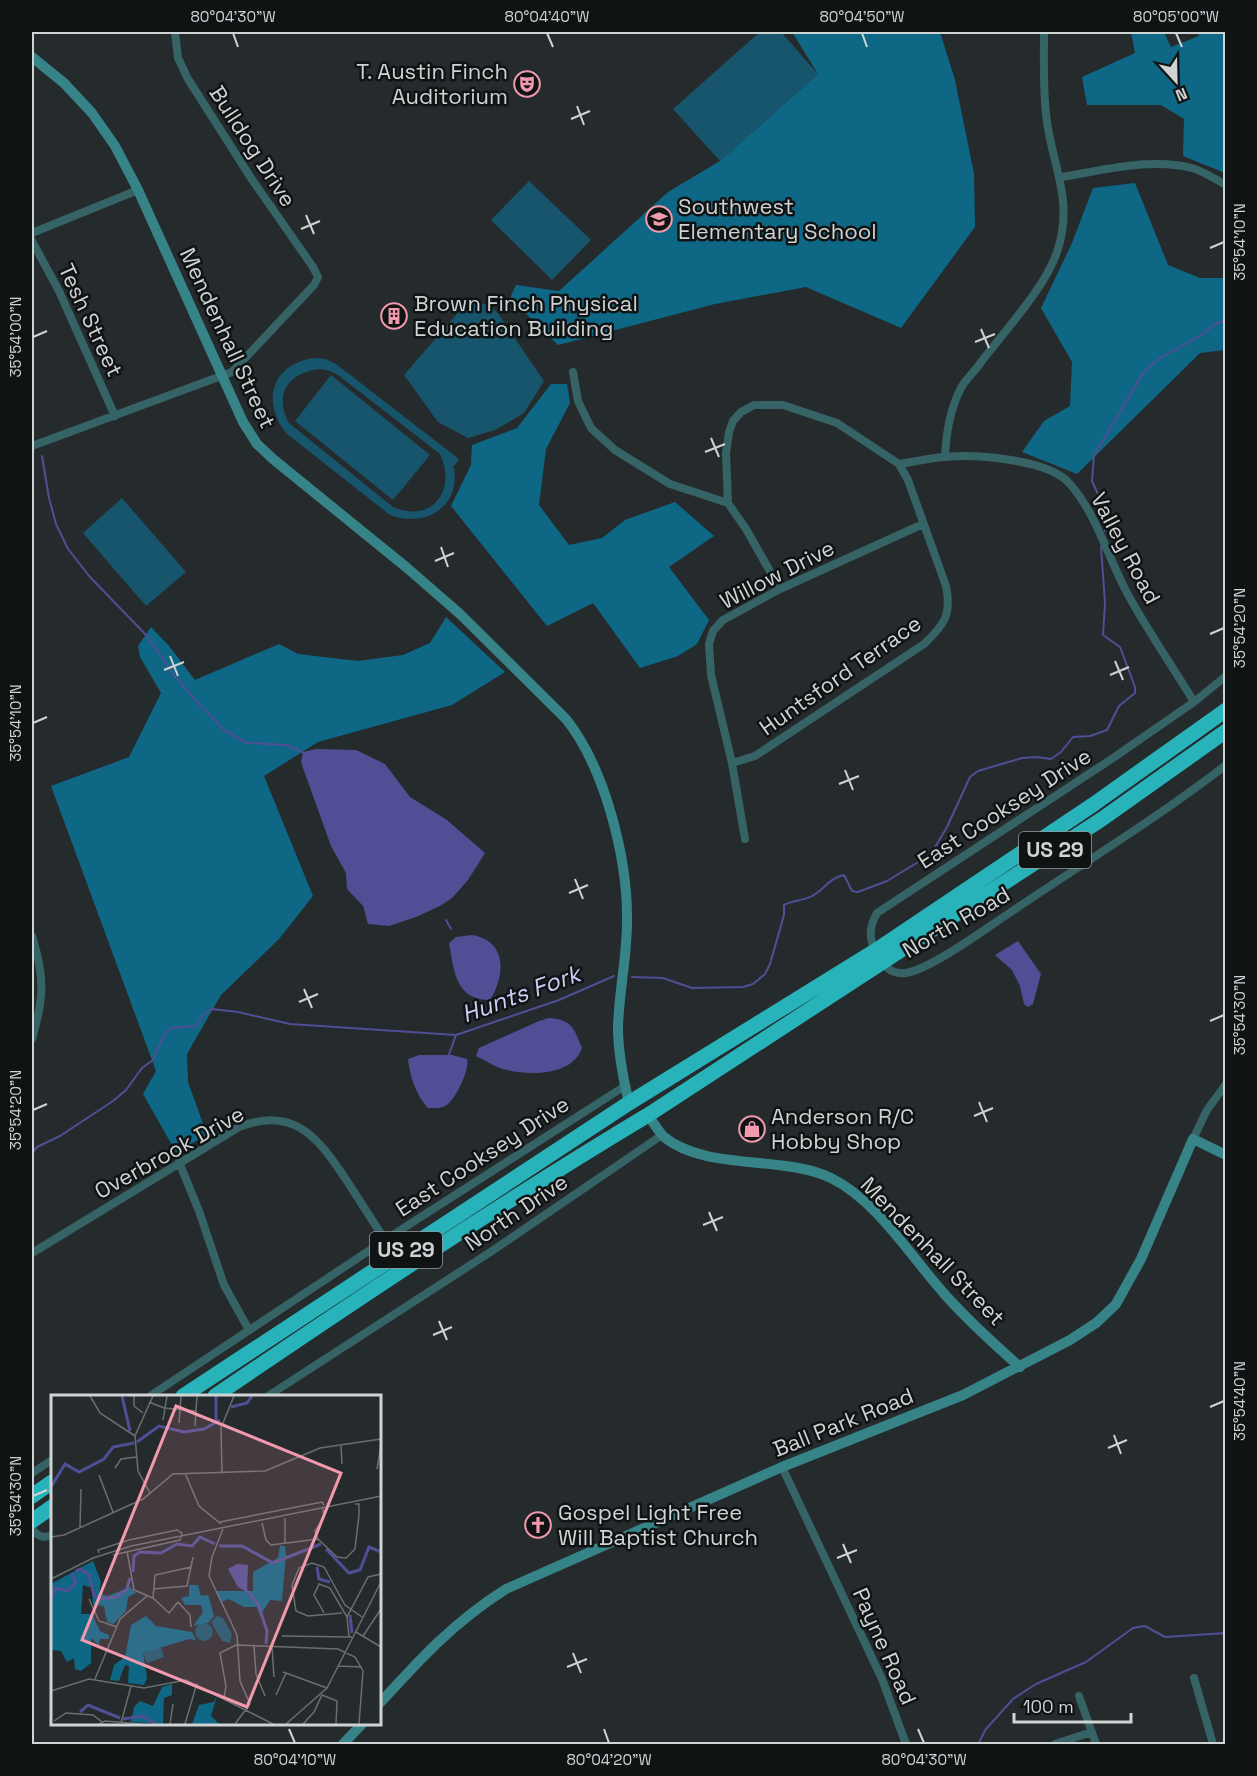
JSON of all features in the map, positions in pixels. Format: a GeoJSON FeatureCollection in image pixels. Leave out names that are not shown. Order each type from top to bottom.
{"type":"FeatureCollection","features":[{"type":"Feature","properties":{"kind":"highway","name":"US 29"},"geometry":{"type":"LineString","coordinates":[[215,1395],[590,1150],[648,1115],[878,957],[1226,710]]}},
{"type":"Feature","properties":{"kind":"highway","name":"US 29"},"geometry":{"type":"LineString","coordinates":[[185,1395],[629,1103],[878,957],[1102,819],[1226,731]]}},
{"type":"Feature","properties":{"kind":"highway"},"geometry":{"type":"LineString","coordinates":[[648,1115],[648,1107],[671,1092],[704,1057]]}},
{"type":"Feature","properties":{"kind":"highway"},"geometry":{"type":"LineString","coordinates":[[590,1150],[629,1113],[629,1103]]}},
{"type":"Feature","properties":{"kind":"highway"},"geometry":{"type":"LineString","coordinates":[[32,1496],[51,1483]]}},
{"type":"Feature","properties":{"kind":"highway"},"geometry":{"type":"LineString","coordinates":[[32,1521],[51,1508]]}},
{"type":"Feature","properties":{"kind":"street","name":"Bulldog Drive"},"geometry":{"type":"LineString","coordinates":[[175,32],[178,58],[188,79],[251,178],[314,267],[318,277],[314,285],[232,372],[221,376]]}},
{"type":"Feature","properties":{"kind":"street"},"geometry":{"type":"LineString","coordinates":[[945,457],[946,439],[960,389],[1050,269],[1062,236],[1064,202],[1061,177],[1051,146],[1046,114],[1044,32]]}},
{"type":"Feature","properties":{"kind":"street","name":"Mendenhall Street"},"geometry":{"type":"LineString","coordinates":[[32,57],[64,83],[92,114],[115,146],[138,189],[221,376],[243,422],[257,444],[460,614],[566,719],[580,737],[607,800],[626,886],[627,923],[618,1024],[619,1056],[629,1103]]}},
{"type":"Feature","properties":{"kind":"street"},"geometry":{"type":"LineString","coordinates":[[1061,177],[1138,165],[1167,165],[1192,168],[1226,185]]}},
{"type":"Feature","properties":{"kind":"street"},"geometry":{"type":"LineString","coordinates":[[32,233],[138,189]]}},
{"type":"Feature","properties":{"kind":"street","name":"Tesh Street"},"geometry":{"type":"LineString","coordinates":[[32,241],[59,291],[115,416]]}},
{"type":"Feature","properties":{"kind":"street"},"geometry":{"type":"LineString","coordinates":[[573,372],[578,401],[590,427],[615,450],[670,484],[728,503]]}},
{"type":"Feature","properties":{"kind":"street"},"geometry":{"type":"LineString","coordinates":[[32,446],[221,376]]}},
{"type":"Feature","properties":{"kind":"street"},"geometry":{"type":"LineString","coordinates":[[780,589],[746,529],[728,503],[726,453],[729,432],[733,421],[741,412],[752,405],[766,403],[783,405],[837,423],[899,464]]}},
{"type":"Feature","properties":{"kind":"street","name":"Valley Road"},"geometry":{"type":"LineString","coordinates":[[899,464],[945,457],[1001,459],[1045,467],[1060,474],[1069,482],[1092,516],[1125,589],[1194,702]]}},
{"type":"Feature","properties":{"kind":"street","name":"Huntsford Terrace"},"geometry":{"type":"LineString","coordinates":[[732,763],[744,761],[765,750],[924,644],[939,629],[946,617],[949,602],[946,586],[908,480],[899,464]]}},
{"type":"Feature","properties":{"kind":"street","name":"Willow Drive"},"geometry":{"type":"LineString","coordinates":[[745,838],[732,763],[711,675],[709,644],[713,631],[723,620],[780,589],[923,524]]}},
{"type":"Feature","properties":{"kind":"street"},"geometry":{"type":"LineString","coordinates":[[1194,702],[1226,676]]}},
{"type":"Feature","properties":{"kind":"street","name":"East Cooksey Drive"},"geometry":{"type":"LineString","coordinates":[[878,957],[870,938],[871,924],[877,913],[1194,702]]}},
{"type":"Feature","properties":{"kind":"street","name":"North Road"},"geometry":{"type":"LineString","coordinates":[[878,957],[892,972],[905,974],[924,967],[970,939],[1226,765]]}},
{"type":"Feature","properties":{"kind":"street"},"geometry":{"type":"LineString","coordinates":[[32,936],[39,964],[42,1003],[32,1039]]}},
{"type":"Feature","properties":{"kind":"street","name":"Ball Park Road"},"geometry":{"type":"LineString","coordinates":[[381,1702],[430,1648],[481,1605],[506,1589],[782,1467],[963,1395],[1020,1367],[1096,1323],[1116,1304],[1141,1258],[1207,1110],[1226,1084]]}},
{"type":"Feature","properties":{"kind":"street","name":"East Cooksey Drive"},"geometry":{"type":"LineString","coordinates":[[152,1395],[385,1240],[625,1086]]}},
{"type":"Feature","properties":{"kind":"street","name":"Mendenhall Street"},"geometry":{"type":"LineString","coordinates":[[648,1115],[662,1135],[684,1148],[703,1155],[814,1172],[832,1179],[867,1204],[895,1233],[947,1297],[1020,1367]]}},
{"type":"Feature","properties":{"kind":"street","name":"Overbrook Drive"},"geometry":{"type":"LineString","coordinates":[[32,1254],[179,1162],[253,1121],[285,1122],[308,1132],[326,1149],[385,1240]]}},
{"type":"Feature","properties":{"kind":"street","name":"North Drive"},"geometry":{"type":"LineString","coordinates":[[270,1395],[492,1251],[662,1135]]}},
{"type":"Feature","properties":{"kind":"street"},"geometry":{"type":"LineString","coordinates":[[1193,1139],[1226,1155]]}},
{"type":"Feature","properties":{"kind":"street"},"geometry":{"type":"LineString","coordinates":[[179,1162],[199,1211],[224,1285],[249,1330]]}},
{"type":"Feature","properties":{"kind":"street"},"geometry":{"type":"LineString","coordinates":[[32,1473],[51,1461]]}},
{"type":"Feature","properties":{"kind":"street","name":"Payne Road"},"geometry":{"type":"LineString","coordinates":[[782,1467],[882,1679],[906,1744]]}},
{"type":"Feature","properties":{"kind":"street"},"geometry":{"type":"LineString","coordinates":[[32,1528],[35,1534],[51,1535]]}},
{"type":"Feature","properties":{"kind":"street"},"geometry":{"type":"LineString","coordinates":[[1194,1678],[1213,1744]]}},
{"type":"Feature","properties":{"kind":"street"},"geometry":{"type":"LineString","coordinates":[[1079,1696],[1096,1744]]}},
{"type":"Feature","properties":{"kind":"street"},"geometry":{"type":"LineString","coordinates":[[343,1744],[361,1725]]}},
{"type":"Feature","properties":{"kind":"street"},"geometry":{"type":"LineString","coordinates":[[1055,1744],[1092,1732]]}},
{"type":"Feature","properties":{"kind":"shaded area"},"geometry":{"type":"Polygon","coordinates":[[[760,32],[781,32],[818,74],[720,161],[673,109],[760,32]]]}},
{"type":"Feature","properties":{"kind":"shaded area"},"geometry":{"type":"Polygon","coordinates":[[[792,32],[940,32],[955,80],[974,174],[975,227],[901,328],[806,287],[715,304],[558,345],[510,298],[516,285],[559,291],[668,192],[720,161],[818,74],[792,32]]]}},
{"type":"Feature","properties":{"kind":"shaded area"},"geometry":{"type":"Polygon","coordinates":[[[1131,32],[1164,32],[1171,47],[1199,36],[1197,32],[1225,32],[1225,173],[1183,156],[1184,119],[1161,105],[1087,105],[1082,77],[1135,53],[1131,32]]]}},
{"type":"Feature","properties":{"kind":"shaded area"},"geometry":{"type":"Polygon","coordinates":[[[529,181],[591,240],[552,280],[491,220],[529,181]]]}},
{"type":"Feature","properties":{"kind":"shaded area"},"geometry":{"type":"Polygon","coordinates":[[[1135,183],[1168,265],[1200,278],[1225,278],[1225,350],[1200,353],[1077,474],[1022,452],[1044,421],[1070,406],[1072,362],[1041,308],[1072,243],[1093,188],[1135,183]]]}},
{"type":"Feature","properties":{"kind":"shaded area"},"geometry":{"type":"Polygon","coordinates":[[[478,302],[488,305],[497,312],[544,381],[524,413],[495,430],[468,438],[438,422],[404,375],[462,308],[478,302]]]}},
{"type":"Feature","properties":{"kind":"shaded area"},"geometry":{"type":"Polygon","coordinates":[[[314,358],[325,359],[336,364],[459,459],[453,465],[455,479],[452,492],[447,502],[439,510],[416,519],[403,519],[390,515],[287,434],[274,410],[273,398],[280,377],[288,368],[314,358]],[[320,369],[309,371],[292,380],[287,386],[283,403],[289,423],[393,507],[407,511],[419,511],[429,507],[443,491],[444,467],[440,454],[330,371],[320,369]]]}},
{"type":"Feature","properties":{"kind":"shaded area"},"geometry":{"type":"Polygon","coordinates":[[[331,375],[430,455],[393,500],[295,421],[331,375]]]}},
{"type":"Feature","properties":{"kind":"shaded area"},"geometry":{"type":"Polygon","coordinates":[[[551,384],[567,384],[570,403],[546,449],[539,505],[569,545],[602,538],[625,520],[675,502],[714,536],[669,567],[709,620],[697,644],[678,656],[640,668],[593,603],[547,626],[451,506],[471,465],[472,445],[517,428],[551,384]]]}},
{"type":"Feature","properties":{"kind":"shaded area"},"geometry":{"type":"Polygon","coordinates":[[[122,498],[186,572],[146,606],[83,533],[122,498]]]}},
{"type":"Feature","properties":{"kind":"shaded area"},"geometry":{"type":"Polygon","coordinates":[[[446,617],[505,672],[452,705],[318,742],[264,776],[313,896],[279,939],[221,995],[187,1054],[188,1082],[207,1135],[176,1152],[143,1094],[156,1071],[51,786],[129,757],[161,693],[140,657],[138,646],[151,627],[195,680],[279,644],[298,654],[358,661],[403,655],[430,643],[446,617]]]}},
{"type":"Feature","properties":{"kind":"shaded area"},"geometry":{"type":"Polygon","coordinates":[[[316,749],[356,750],[385,764],[410,797],[447,820],[485,853],[468,880],[452,898],[416,917],[389,926],[368,924],[363,906],[347,889],[346,873],[331,846],[303,768],[301,761],[303,752],[316,749]]]}},
{"type":"Feature","properties":{"kind":"shaded area"},"geometry":{"type":"Polygon","coordinates":[[[472,935],[492,944],[500,961],[499,981],[490,1000],[478,999],[470,995],[458,982],[455,973],[449,943],[456,937],[472,935]]]}},
{"type":"Feature","properties":{"kind":"shaded area"},"geometry":{"type":"Polygon","coordinates":[[[1018,941],[1041,974],[1033,1004],[1028,1007],[1024,1004],[1020,986],[1012,970],[995,955],[1018,941]]]}},
{"type":"Feature","properties":{"kind":"shaded area"},"geometry":{"type":"Polygon","coordinates":[[[549,1018],[567,1023],[577,1035],[582,1048],[570,1064],[550,1071],[528,1073],[499,1068],[476,1056],[479,1048],[549,1018]]]}},
{"type":"Feature","properties":{"kind":"shaded area"},"geometry":{"type":"Polygon","coordinates":[[[419,1055],[452,1055],[467,1059],[462,1083],[446,1106],[428,1108],[417,1092],[408,1059],[419,1055]]]}},
{"type":"Feature","properties":{"kind":"waterway","name":"Hunts Fork"},"geometry":{"type":"LineString","coordinates":[[1105,531],[1105,510],[1092,481],[1094,455],[1143,373],[1157,360],[1203,334],[1215,324],[1226,320]]}},
{"type":"Feature","properties":{"kind":"waterway"},"geometry":{"type":"LineString","coordinates":[[42,456],[56,524],[68,549],[90,577],[147,636],[173,674],[199,704],[225,731],[247,743],[287,745],[304,753]]}},
{"type":"Feature","properties":{"kind":"waterway","name":"Hunts Fork"},"geometry":{"type":"LineString","coordinates":[[632,977],[663,978],[692,988],[743,987],[753,984],[765,974],[770,964],[784,915],[784,905],[812,896],[834,879],[844,875],[852,891],[858,892],[887,881],[920,861],[934,849],[970,777],[978,771],[1022,758],[1051,759],[1061,752],[1073,737],[1090,736],[1107,730],[1119,706],[1135,693],[1135,687],[1120,647],[1103,635],[1105,603],[1101,547]]}},
{"type":"Feature","properties":{"kind":"waterway"},"geometry":{"type":"LineString","coordinates":[[446,920],[451,929]]}},
{"type":"Feature","properties":{"kind":"waterway","name":"Hunts Fork"},"geometry":{"type":"LineString","coordinates":[[32,1153],[37,1147],[60,1136],[126,1090],[142,1068],[153,1060],[164,1035],[171,1028],[196,1026],[202,1016],[212,1009],[238,1012],[290,1024],[456,1035],[559,1000],[614,976]]}},
{"type":"Feature","properties":{"kind":"waterway"},"geometry":{"type":"LineString","coordinates":[[448,1057],[456,1035]]}},
{"type":"Feature","properties":{"kind":"waterway"},"geometry":{"type":"LineString","coordinates":[[978,1744],[986,1729],[1013,1699],[1036,1684],[1086,1662],[1133,1628],[1145,1626],[1165,1637],[1226,1633]]}},
{"type":"Feature","properties":{"kind":"place","name":"T. Austin Finch Auditorium"},"geometry":{"type":"Point","coordinates":[527,84]}},
{"type":"Feature","properties":{"kind":"place","name":"Southwest Elementary School"},"geometry":{"type":"Point","coordinates":[659,219]}},
{"type":"Feature","properties":{"kind":"place","name":"Brown Finch Physical Education Building"},"geometry":{"type":"Point","coordinates":[394,316]}},
{"type":"Feature","properties":{"kind":"place","name":"Anderson R/C Hobby Shop"},"geometry":{"type":"Point","coordinates":[752,1129]}},
{"type":"Feature","properties":{"kind":"place","name":"Gospel Light Free Will Baptist Church"},"geometry":{"type":"Point","coordinates":[538,1525]}}]}
